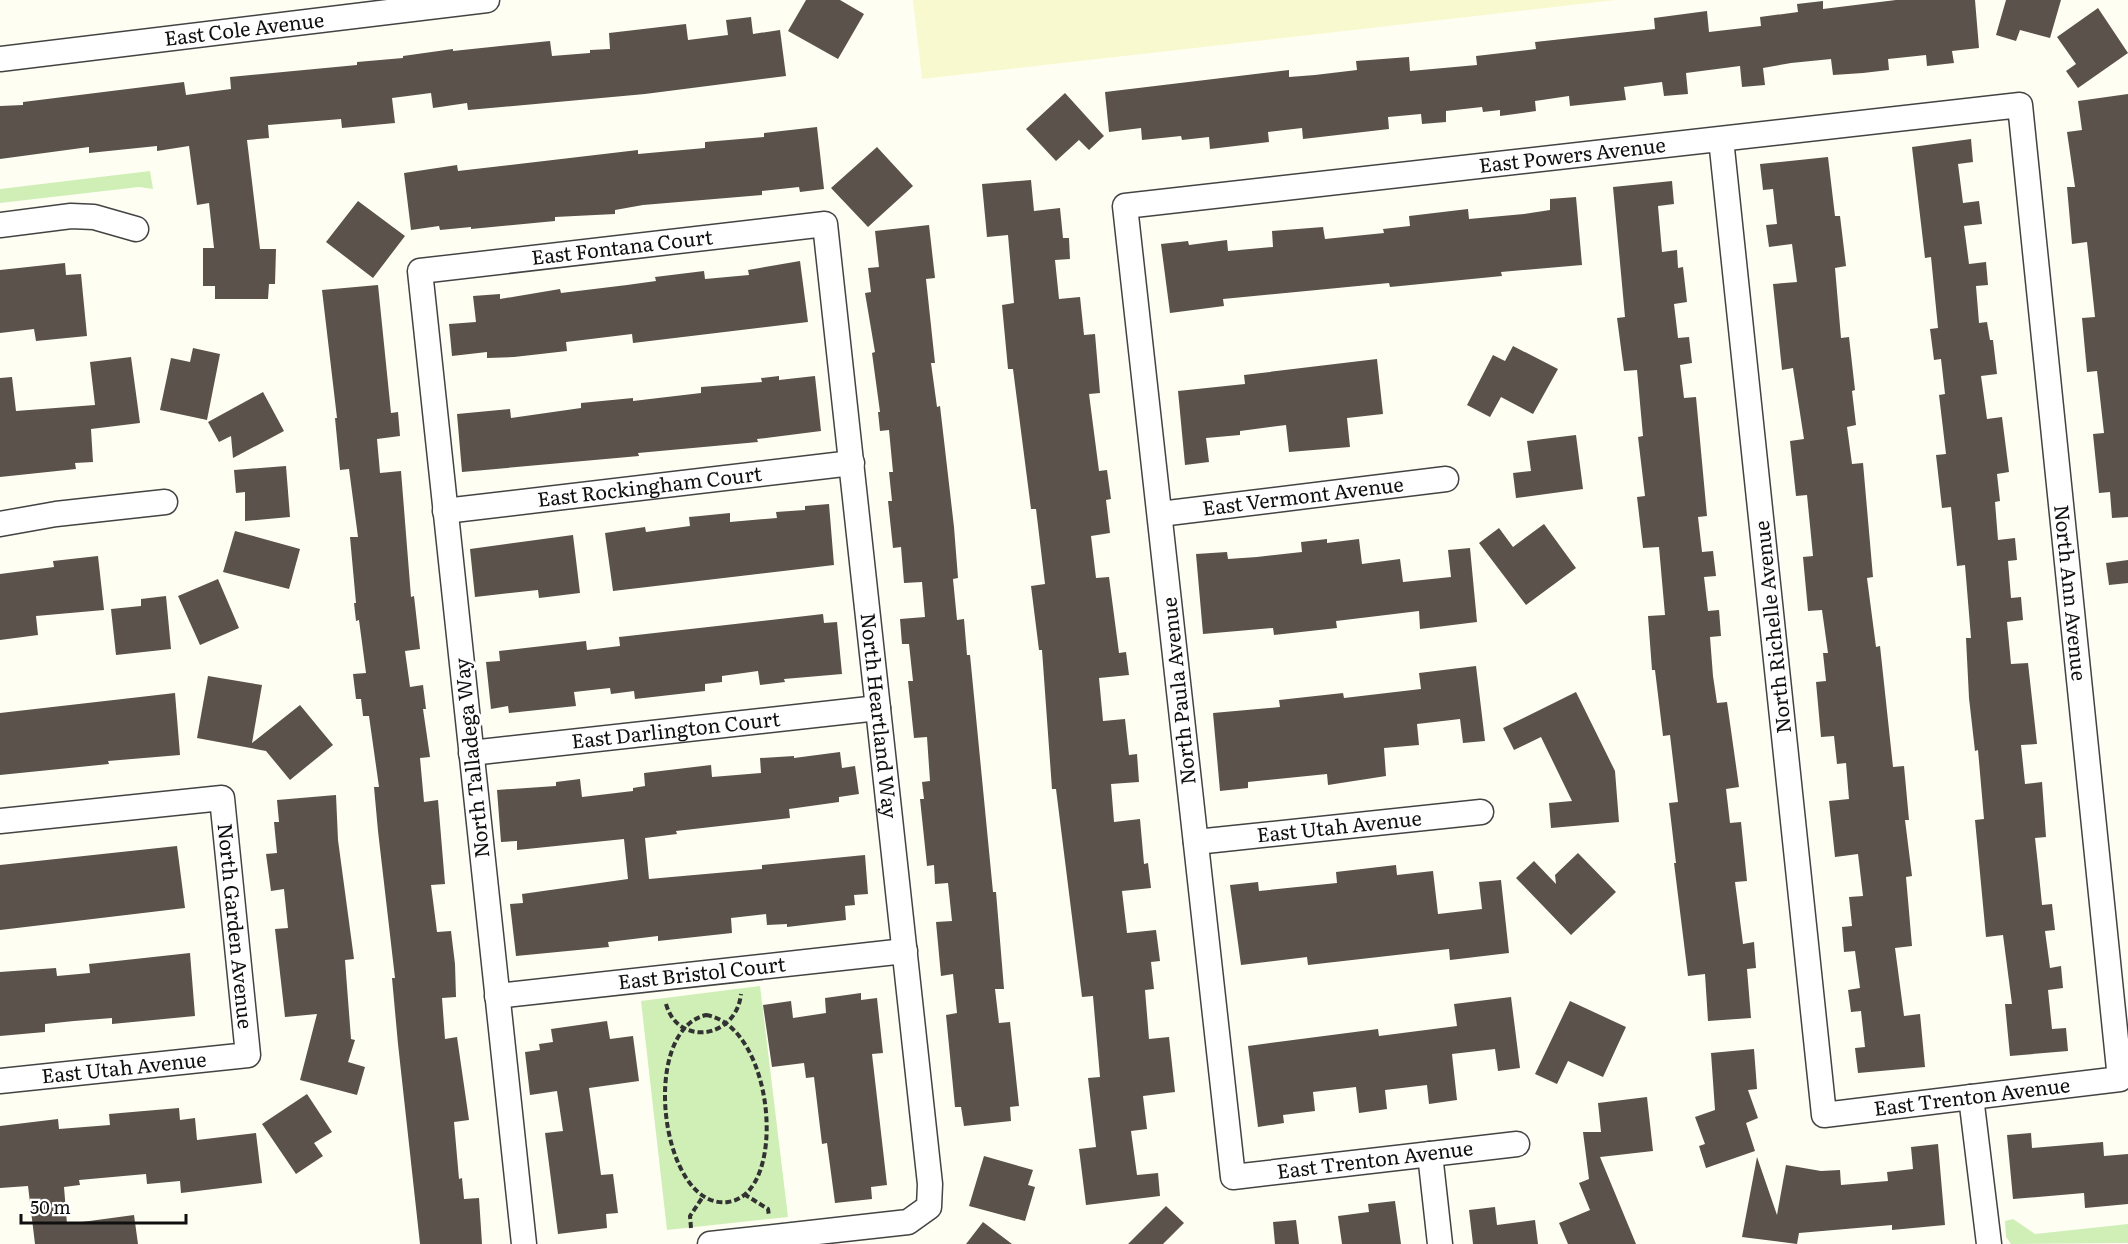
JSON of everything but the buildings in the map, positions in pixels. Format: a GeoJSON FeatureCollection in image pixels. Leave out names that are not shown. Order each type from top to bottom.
{"type":"FeatureCollection","features":[{"type":"Feature","properties":{"kind":"street","name":"East Cole Avenue"},"geometry":{"type":"LineString","coordinates":[[0,59],[487,0]]}},
{"type":"Feature","properties":{"kind":"street","name":"East Powers Avenue"},"geometry":{"type":"LineString","coordinates":[[1125,206],[2020,105]]}},
{"type":"Feature","properties":{"kind":"street","name":"North Ann Avenue"},"geometry":{"type":"LineString","coordinates":[[2020,105],[2120,1079]]}},
{"type":"Feature","properties":{"kind":"street","name":"North Richelle Avenue"},"geometry":{"type":"LineString","coordinates":[[1721,139],[1824,1115]]}},
{"type":"Feature","properties":{"kind":"street","name":"North Paula Avenue"},"geometry":{"type":"LineString","coordinates":[[1125,206],[1233,1177]]}},
{"type":"Feature","properties":{"kind":"street"},"geometry":{"type":"LineString","coordinates":[[0,225],[71,216],[94,217],[136,229]]}},
{"type":"Feature","properties":{"kind":"street","name":"East Fontana Court"},"geometry":{"type":"LineString","coordinates":[[420,272],[825,224]]}},
{"type":"Feature","properties":{"kind":"street","name":"North Heartland Way"},"geometry":{"type":"LineString","coordinates":[[721,1243],[908,1222],[928,1207],[930,1184],[825,224]]}},
{"type":"Feature","properties":{"kind":"street","name":"North Talladega Way"},"geometry":{"type":"LineString","coordinates":[[420,272],[524,1244]]}},
{"type":"Feature","properties":{"kind":"street","name":"East Rockingham Court"},"geometry":{"type":"LineString","coordinates":[[445,511],[852,463]]}},
{"type":"Feature","properties":{"kind":"street","name":"East Vermont Avenue"},"geometry":{"type":"LineString","coordinates":[[1160,514],[1446,479]]}},
{"type":"Feature","properties":{"kind":"street"},"geometry":{"type":"LineString","coordinates":[[0,524],[56,514],[165,502]]}},
{"type":"Feature","properties":{"kind":"street","name":"East Darlington Court"},"geometry":{"type":"LineString","coordinates":[[471,753],[878,708]]}},
{"type":"Feature","properties":{"kind":"street","name":"North Garden Avenue"},"geometry":{"type":"LineString","coordinates":[[0,821],[222,798],[248,1055]]}},
{"type":"Feature","properties":{"kind":"street","name":"East Utah Avenue"},"geometry":{"type":"LineString","coordinates":[[1196,842],[1481,812]]}},
{"type":"Feature","properties":{"kind":"street","name":"East Bristol Court"},"geometry":{"type":"LineString","coordinates":[[497,996],[905,951]]}},
{"type":"Feature","properties":{"kind":"street","name":"East Utah Avenue"},"geometry":{"type":"LineString","coordinates":[[0,1081],[248,1055]]}},
{"type":"Feature","properties":{"kind":"street","name":"East Trenton Avenue"},"geometry":{"type":"LineString","coordinates":[[1824,1115],[2120,1079]]}},
{"type":"Feature","properties":{"kind":"street"},"geometry":{"type":"LineString","coordinates":[[1971,1097],[1989,1244]]}},
{"type":"Feature","properties":{"kind":"street","name":"East Trenton Avenue"},"geometry":{"type":"LineString","coordinates":[[1233,1177],[1517,1144]]}},
{"type":"Feature","properties":{"kind":"street"},"geometry":{"type":"LineString","coordinates":[[1430,1154],[1440,1244]]}},
{"type":"Feature","properties":{"kind":"path"},"geometry":{"type":"LineString","coordinates":[[666,1004],[675,1020],[691,1031],[716,1031],[726,1025],[740,1004],[741,994]]}},
{"type":"Feature","properties":{"kind":"path"},"geometry":{"type":"LineString","coordinates":[[706,1015],[726,1025],[738,1035],[750,1052],[759,1073],[768,1112],[761,1165],[754,1183],[736,1201],[725,1203],[716,1202],[697,1191],[681,1170],[671,1142],[665,1113],[664,1088],[675,1046],[686,1028],[697,1017],[706,1015]]}},
{"type":"Feature","properties":{"kind":"path"},"geometry":{"type":"LineString","coordinates":[[744,1194],[768,1209],[769,1219]]}},
{"type":"Feature","properties":{"kind":"path"},"geometry":{"type":"LineString","coordinates":[[691,1228],[690,1216],[702,1198]]}},
{"type":"Feature","properties":{"kind":"green space"},"geometry":{"type":"Polygon","coordinates":[[[913,0],[1616,0],[922,79],[913,0]]]}},
{"type":"Feature","properties":{"kind":"green space"},"geometry":{"type":"Polygon","coordinates":[[[150,171],[153,189],[139,187],[0,203],[0,189],[150,171]]]}},
{"type":"Feature","properties":{"kind":"green space"},"geometry":{"type":"Polygon","coordinates":[[[760,986],[788,1217],[667,1230],[641,1001],[760,986]]]}},
{"type":"Feature","properties":{"kind":"green space"},"geometry":{"type":"Polygon","coordinates":[[[2013,1219],[2035,1234],[2128,1224],[2128,1243],[2011,1244],[2006,1237],[2005,1221],[2013,1219]]]}}]}
